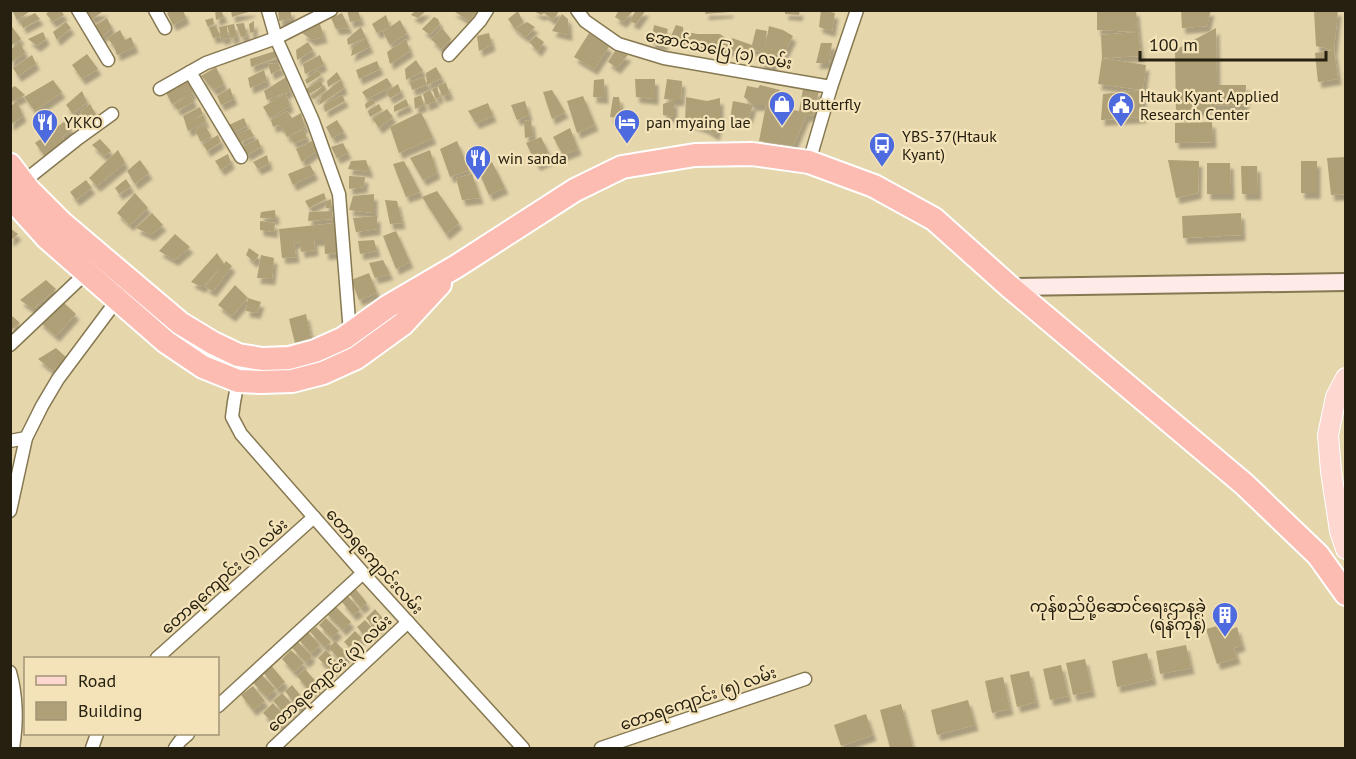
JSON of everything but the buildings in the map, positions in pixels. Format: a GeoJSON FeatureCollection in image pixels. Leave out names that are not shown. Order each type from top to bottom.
{"type":"FeatureCollection","features":[{"type":"Feature","properties":{"kind":"highway"},"geometry":{"type":"LineString","coordinates":[[54,230],[180,323],[213,343],[238,355],[262,359],[289,358],[315,351],[345,338],[387,307],[457,266],[575,190],[622,167],[695,155],[752,154],[809,162],[874,186],[934,219],[1010,287],[1244,484],[1318,555],[1346,594]]}},
{"type":"Feature","properties":{"kind":"highway"},"geometry":{"type":"LineString","coordinates":[[15,181],[86,273],[166,342],[203,367],[238,381],[292,381],[323,373],[356,357],[403,324],[457,266]]}},
{"type":"Feature","properties":{"kind":"main road"},"geometry":{"type":"LineString","coordinates":[[1010,287],[1346,282]]}},
{"type":"Feature","properties":{"kind":"main road"},"geometry":{"type":"LineString","coordinates":[[1346,378],[1336,397],[1328,435],[1340,531],[1346,549]]}},
{"type":"Feature","properties":{"kind":"street"},"geometry":{"type":"LineString","coordinates":[[78,10],[108,60]]}},
{"type":"Feature","properties":{"kind":"street"},"geometry":{"type":"LineString","coordinates":[[155,10],[165,28]]}},
{"type":"Feature","properties":{"kind":"street"},"geometry":{"type":"LineString","coordinates":[[268,10],[276,38],[313,121],[339,194],[350,333]]}},
{"type":"Feature","properties":{"kind":"street"},"geometry":{"type":"LineString","coordinates":[[160,89],[206,63],[276,38],[331,10]]}},
{"type":"Feature","properties":{"kind":"street"},"geometry":{"type":"LineString","coordinates":[[449,55],[487,10]]}},
{"type":"Feature","properties":{"kind":"street","name":"အောင်သပြေ (၁) လမ်း"},"geometry":{"type":"LineString","coordinates":[[577,10],[585,21],[618,44],[627,47],[664,58],[831,87]]}},
{"type":"Feature","properties":{"kind":"street"},"geometry":{"type":"LineString","coordinates":[[809,162],[857,10]]}},
{"type":"Feature","properties":{"kind":"street"},"geometry":{"type":"LineString","coordinates":[[190,72],[241,157]]}},
{"type":"Feature","properties":{"kind":"street"},"geometry":{"type":"LineString","coordinates":[[15,181],[112,114]]}},
{"type":"Feature","properties":{"kind":"street"},"geometry":{"type":"LineString","coordinates":[[10,345],[86,273]]}},
{"type":"Feature","properties":{"kind":"street"},"geometry":{"type":"LineString","coordinates":[[10,511],[26,438],[42,406],[58,379],[117,300]]}},
{"type":"Feature","properties":{"kind":"street","name":"တောရကျောင်းလမ်း"},"geometry":{"type":"LineString","coordinates":[[238,381],[232,417],[241,434],[363,573],[523,748]]}},
{"type":"Feature","properties":{"kind":"street"},"geometry":{"type":"LineString","coordinates":[[10,441],[26,438]]}},
{"type":"Feature","properties":{"kind":"street","name":"တောရကျောင်း (၁) လမ်း"},"geometry":{"type":"LineString","coordinates":[[158,657],[314,517]]}},
{"type":"Feature","properties":{"kind":"street"},"geometry":{"type":"LineString","coordinates":[[219,705],[363,573]]}},
{"type":"Feature","properties":{"kind":"street","name":"တောရကျောင်း (၃) လမ်း"},"geometry":{"type":"LineString","coordinates":[[273,748],[408,622]]}},
{"type":"Feature","properties":{"kind":"street"},"geometry":{"type":"LineString","coordinates":[[10,672],[15,689],[16,731],[13,748]]}},
{"type":"Feature","properties":{"kind":"street","name":"တောရကျောင်း (၅) လမ်း"},"geometry":{"type":"LineString","coordinates":[[601,748],[805,679]]}},
{"type":"Feature","properties":{"kind":"street"},"geometry":{"type":"LineString","coordinates":[[175,748],[187,735]]}},
{"type":"Feature","properties":{"kind":"place","name":"Butterfly"},"geometry":{"type":"Point","coordinates":[782,127]}},
{"type":"Feature","properties":{"kind":"place","name":"Htauk Kyant Applied Research Center"},"geometry":{"type":"Point","coordinates":[1121,128]}},
{"type":"Feature","properties":{"kind":"place","name":"YKKO"},"geometry":{"type":"Point","coordinates":[45,145]}},
{"type":"Feature","properties":{"kind":"place","name":"pan myaing lae"},"geometry":{"type":"Point","coordinates":[627,145]}},
{"type":"Feature","properties":{"kind":"place","name":"YBS-37(Htauk Kyant)"},"geometry":{"type":"Point","coordinates":[882,168]}},
{"type":"Feature","properties":{"kind":"place","name":"win sanda"},"geometry":{"type":"Point","coordinates":[478,181]}},
{"type":"Feature","properties":{"kind":"place","name":"ကုန်စည်ပို့ဆောင်ရေးဌာနခွဲ (ရန်ကုန်)"},"geometry":{"type":"Point","coordinates":[1225,638]}}]}
